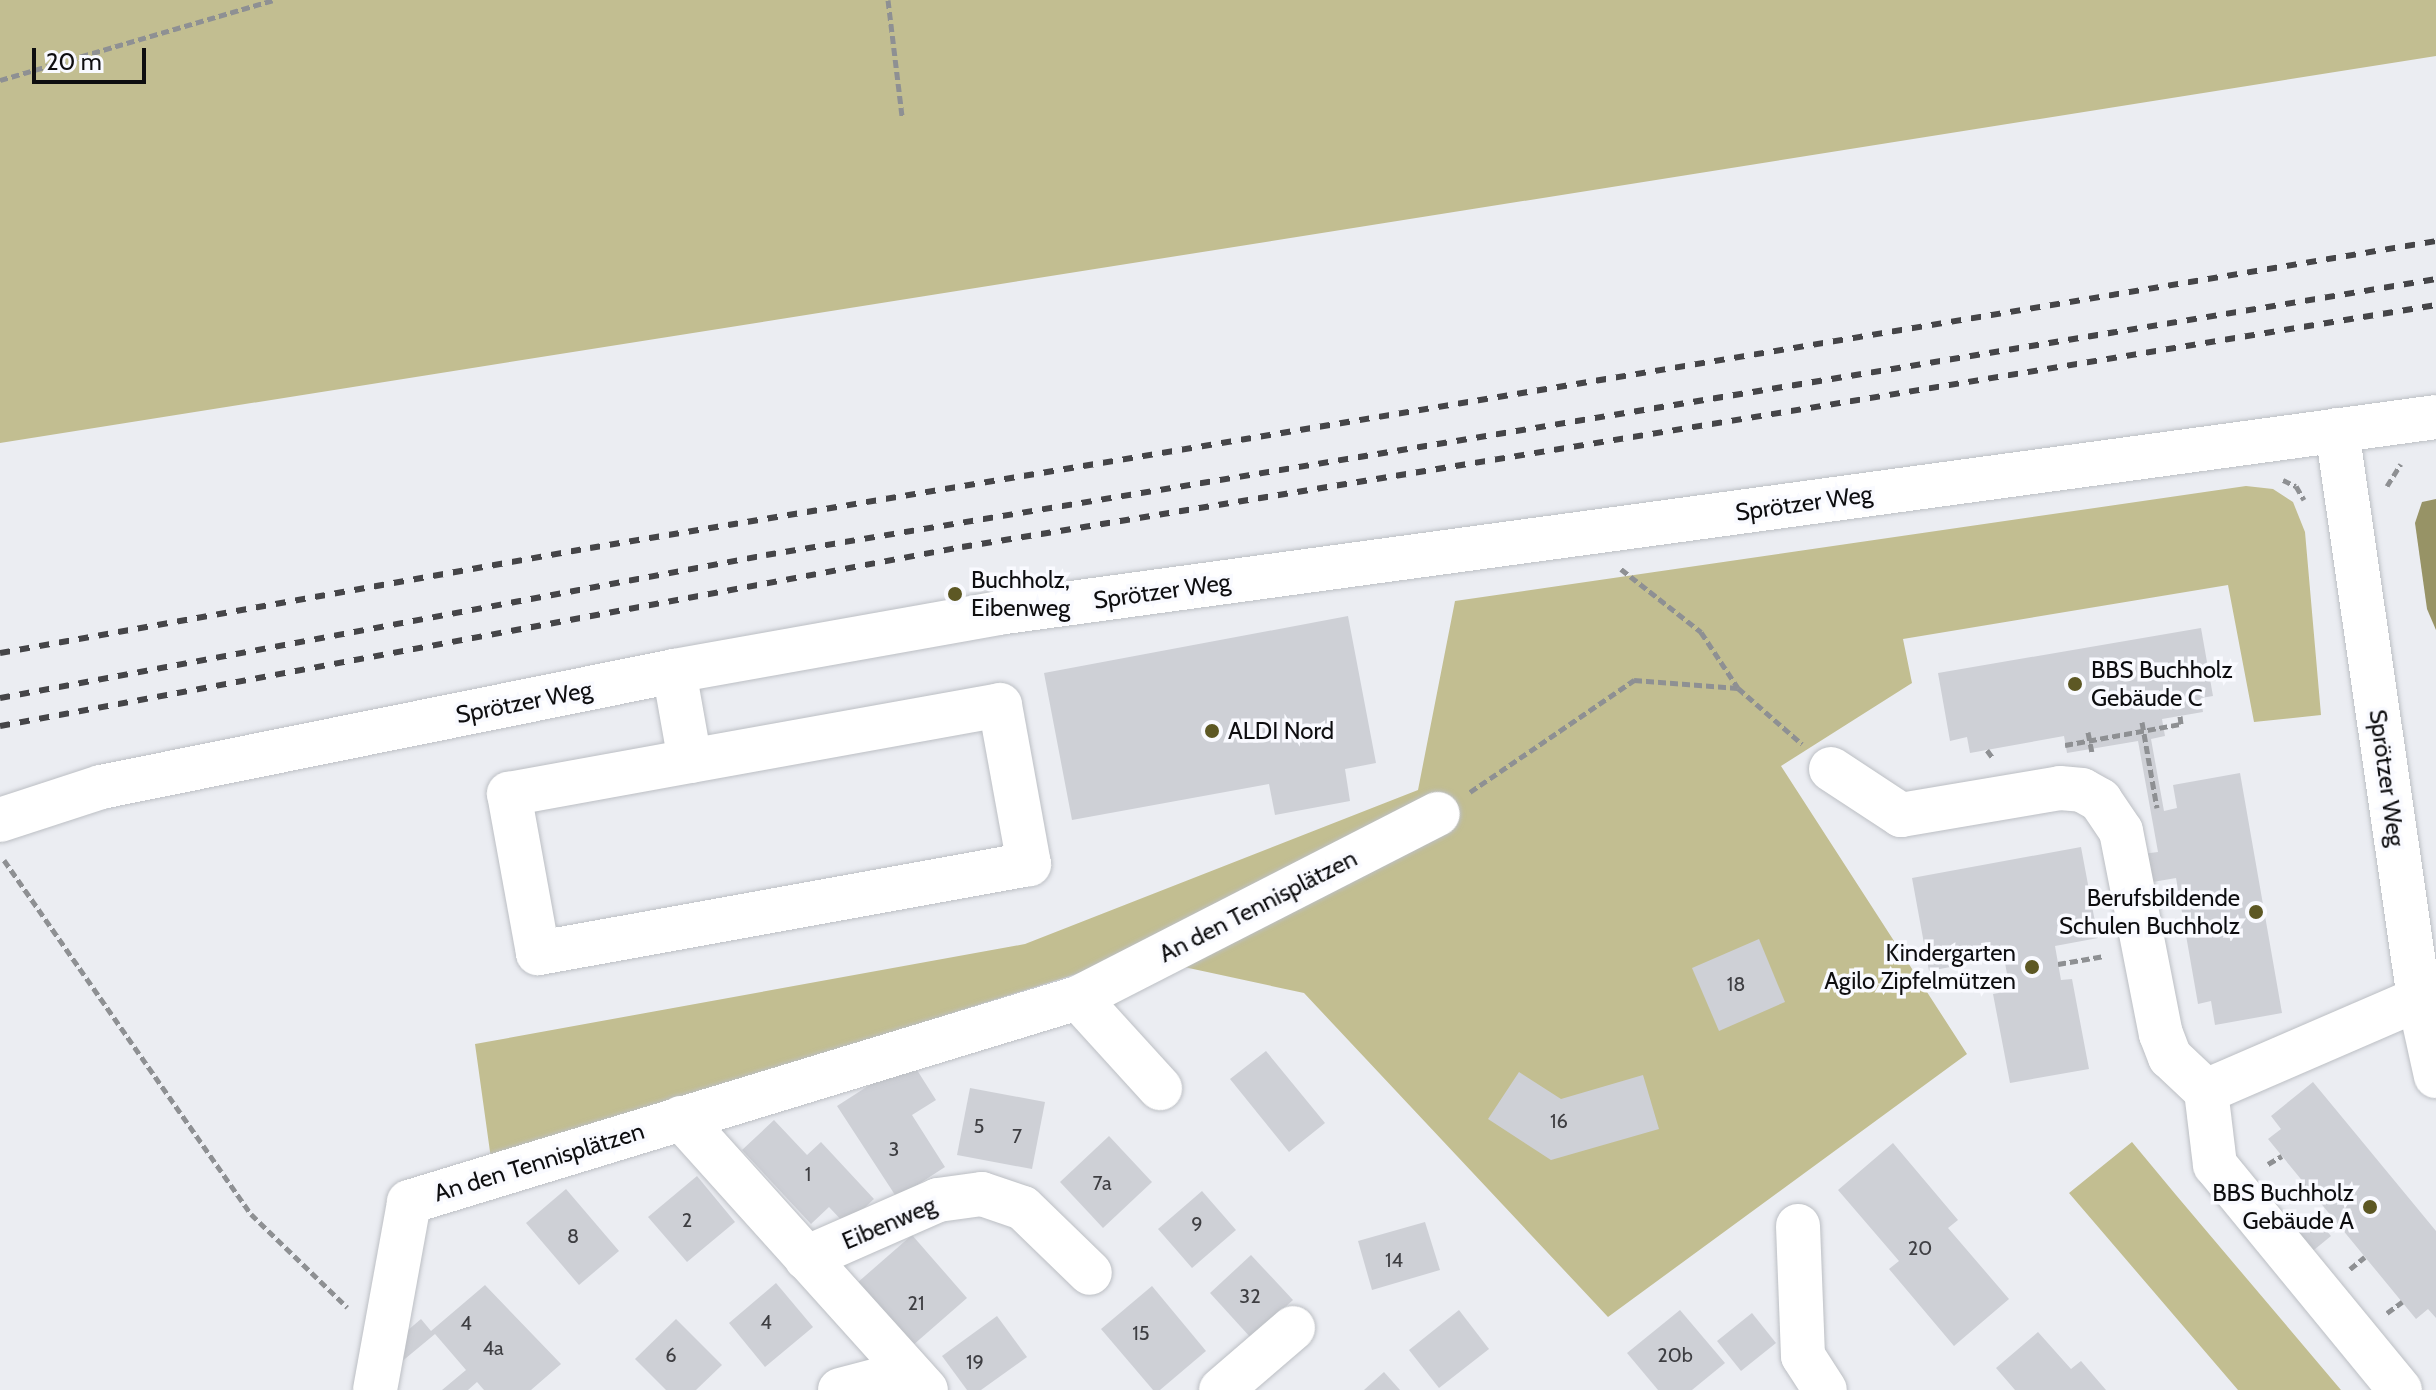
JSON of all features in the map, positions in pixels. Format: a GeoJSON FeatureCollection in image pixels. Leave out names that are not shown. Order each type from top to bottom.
{"type":"FeatureCollection","features":[{"type":"Feature","properties":{"kind":"street","name":"Sprötzer Weg"},"geometry":{"type":"LineString","coordinates":[[0,820],[101,787],[674,671],[998,613],[2436,417]]}},
{"type":"Feature","properties":{"kind":"street","name":"Sprötzer Weg"},"geometry":{"type":"LineString","coordinates":[[2337,430],[2419,999],[2436,1076]]}},
{"type":"Feature","properties":{"kind":"street"},"geometry":{"type":"LineString","coordinates":[[674,671],[690,761]]}},
{"type":"Feature","properties":{"kind":"street"},"geometry":{"type":"LineString","coordinates":[[1000,705],[1029,864],[538,953],[509,794],[690,761],[1000,705]]}},
{"type":"Feature","properties":{"kind":"street"},"geometry":{"type":"LineString","coordinates":[[1831,769],[1901,815],[2060,788],[2082,790],[2100,800],[2121,831],[2161,1034],[2170,1057],[2206,1091],[2215,1165],[2400,1390]]}},
{"type":"Feature","properties":{"kind":"street","name":"An den Tennisplätzen"},"geometry":{"type":"LineString","coordinates":[[384,1371],[409,1202],[1078,998],[1438,814]]}},
{"type":"Feature","properties":{"kind":"street"},"geometry":{"type":"LineString","coordinates":[[1078,998],[1160,1088]]}},
{"type":"Feature","properties":{"kind":"street"},"geometry":{"type":"LineString","coordinates":[[2206,1091],[2419,999]]}},
{"type":"Feature","properties":{"kind":"street","name":"Eibenweg"},"geometry":{"type":"LineString","coordinates":[[681,1118],[918,1381]]}},
{"type":"Feature","properties":{"kind":"street","name":"Eibenweg"},"geometry":{"type":"LineString","coordinates":[[806,1258],[938,1200],[982,1194],[1023,1208],[1090,1273]]}},
{"type":"Feature","properties":{"kind":"street"},"geometry":{"type":"LineString","coordinates":[[1798,1226],[1803,1356],[1825,1390]]}},
{"type":"Feature","properties":{"kind":"street"},"geometry":{"type":"LineString","coordinates":[[1221,1390],[1293,1328]]}},
{"type":"Feature","properties":{"kind":"street"},"geometry":{"type":"LineString","coordinates":[[840,1390],[918,1381]]}},
{"type":"Feature","properties":{"kind":"path"},"geometry":{"type":"LineString","coordinates":[[0,80],[273,0]]}},
{"type":"Feature","properties":{"kind":"path"},"geometry":{"type":"LineString","coordinates":[[888,0],[902,116]]}},
{"type":"Feature","properties":{"kind":"path"},"geometry":{"type":"LineString","coordinates":[[1640,587],[1701,632],[1738,688],[1831,769]]}},
{"type":"Feature","properties":{"kind":"path"},"geometry":{"type":"LineString","coordinates":[[1438,814],[1634,680],[1738,688]]}},
{"type":"Feature","properties":{"kind":"path"},"geometry":{"type":"LineString","coordinates":[[2061,745],[2181,724],[2180,716]]}},
{"type":"Feature","properties":{"kind":"path"},"geometry":{"type":"LineString","coordinates":[[1987,750],[1989,758],[2003,755]]}},
{"type":"Feature","properties":{"kind":"path"},"geometry":{"type":"LineString","coordinates":[[0,855],[251,1214],[384,1371]]}},
{"type":"Feature","properties":{"kind":"path"},"geometry":{"type":"LineString","coordinates":[[2289,1194],[2304,1183]]}},
{"type":"Feature","properties":{"kind":"path"},"geometry":{"type":"LineString","coordinates":[[2350,1269],[2365,1257]]}},
{"type":"Feature","properties":{"kind":"path"},"geometry":{"type":"LineString","coordinates":[[2387,1314],[2402,1302]]}},
{"type":"Feature","properties":{"kind":"shaded area"},"geometry":{"type":"Polygon","coordinates":[[[0,0],[2436,0],[2436,56],[0,443],[0,0]]]}},
{"type":"Feature","properties":{"kind":"shaded area"},"geometry":{"type":"Polygon","coordinates":[[[2246,486],[2273,489],[2293,502],[2305,532],[2321,715],[2254,722],[2228,585],[1903,639],[1912,683],[1781,766],[1967,1054],[1608,1317],[1304,993],[1133,956],[491,1159],[475,1044],[1025,944],[1418,790],[1455,601],[2246,486]]]}},
{"type":"Feature","properties":{"kind":"shaded area"},"geometry":{"type":"Polygon","coordinates":[[[2436,499],[2436,630],[2427,609],[2415,523],[2422,502],[2436,499]]]}},
{"type":"Feature","properties":{"kind":"shaded area"},"geometry":{"type":"Polygon","coordinates":[[[2132,1142],[2341,1390],[2238,1390],[2069,1193],[2132,1142]]]}},
{"type":"Feature","properties":{"kind":"building","name":"ALDI Nord"},"geometry":{"type":"Polygon","coordinates":[[[1348,616],[1376,763],[1345,769],[1350,801],[1275,815],[1269,784],[1072,820],[1044,673],[1348,616]]]}},
{"type":"Feature","properties":{"kind":"building"},"geometry":{"type":"Polygon","coordinates":[[[2201,628],[2213,696],[2201,698],[2203,712],[2162,719],[2165,736],[2151,739],[2164,811],[2177,808],[2173,785],[2240,773],[2282,1013],[2215,1025],[2211,1001],[2198,1004],[2176,878],[2147,883],[2142,854],[2158,852],[2138,741],[2067,753],[2064,736],[1970,753],[1967,737],[1950,741],[1938,673],[2201,628]]]}},
{"type":"Feature","properties":{"kind":"building","name":"Kindergarten Agilo Zipfelmützen"},"geometry":{"type":"Polygon","coordinates":[[[2081,847],[2098,938],[2055,946],[2061,980],[2072,979],[2089,1069],[2010,1083],[1993,994],[2010,991],[2004,957],[1929,971],[1912,878],[2081,847]]]}},
{"type":"Feature","properties":{"kind":"building"},"geometry":{"type":"Polygon","coordinates":[[[1759,939],[1785,1002],[1719,1031],[1692,968],[1759,939]]]}},
{"type":"Feature","properties":{"kind":"building"},"geometry":{"type":"Polygon","coordinates":[[[1266,1051],[1325,1123],[1289,1152],[1230,1079],[1266,1051]]]}},
{"type":"Feature","properties":{"kind":"building"},"geometry":{"type":"Polygon","coordinates":[[[910,1059],[936,1100],[912,1115],[945,1167],[897,1198],[837,1106],[910,1059]]]}},
{"type":"Feature","properties":{"kind":"building"},"geometry":{"type":"Polygon","coordinates":[[[1519,1072],[1561,1099],[1643,1075],[1659,1129],[1551,1160],[1488,1119],[1519,1072]]]}},
{"type":"Feature","properties":{"kind":"building","name":"BBS Buchholz Gebäude A"},"geometry":{"type":"Polygon","coordinates":[[[2313,1082],[2436,1231],[2436,1318],[2428,1309],[2416,1319],[2268,1139],[2281,1129],[2271,1116],[2313,1082]]]}},
{"type":"Feature","properties":{"kind":"building"},"geometry":{"type":"Polygon","coordinates":[[[970,1088],[1045,1102],[1032,1169],[957,1155],[970,1088]]]}},
{"type":"Feature","properties":{"kind":"building"},"geometry":{"type":"Polygon","coordinates":[[[774,1120],[807,1155],[821,1142],[874,1199],[846,1225],[829,1207],[811,1224],[742,1150],[774,1120]]]}},
{"type":"Feature","properties":{"kind":"building"},"geometry":{"type":"Polygon","coordinates":[[[1109,1136],[1152,1182],[1103,1228],[1060,1182],[1109,1136]]]}},
{"type":"Feature","properties":{"kind":"building"},"geometry":{"type":"Polygon","coordinates":[[[1893,1143],[1958,1220],[1948,1228],[2009,1299],[1954,1346],[1889,1269],[1899,1261],[1838,1190],[1893,1143]]]}},
{"type":"Feature","properties":{"kind":"building"},"geometry":{"type":"Polygon","coordinates":[[[697,1176],[735,1222],[687,1262],[648,1217],[697,1176]]]}},
{"type":"Feature","properties":{"kind":"building"},"geometry":{"type":"Polygon","coordinates":[[[566,1189],[619,1251],[579,1285],[526,1223],[566,1189]]]}},
{"type":"Feature","properties":{"kind":"building"},"geometry":{"type":"Polygon","coordinates":[[[1202,1191],[1236,1230],[1192,1268],[1158,1229],[1202,1191]]]}},
{"type":"Feature","properties":{"kind":"building"},"geometry":{"type":"Polygon","coordinates":[[[2314,1216],[2331,1236],[2309,1254],[2293,1233],[2314,1216]]]}},
{"type":"Feature","properties":{"kind":"building"},"geometry":{"type":"Polygon","coordinates":[[[1425,1222],[1440,1270],[1372,1290],[1358,1241],[1425,1222]]]}},
{"type":"Feature","properties":{"kind":"building"},"geometry":{"type":"Polygon","coordinates":[[[912,1235],[967,1298],[912,1346],[857,1283],[912,1235]]]}},
{"type":"Feature","properties":{"kind":"building"},"geometry":{"type":"Polygon","coordinates":[[[1251,1255],[1293,1300],[1251,1338],[1210,1293],[1251,1255]]]}},
{"type":"Feature","properties":{"kind":"building"},"geometry":{"type":"Polygon","coordinates":[[[776,1283],[813,1327],[765,1367],[729,1323],[776,1283]]]}},
{"type":"Feature","properties":{"kind":"building"},"geometry":{"type":"Polygon","coordinates":[[[485,1285],[561,1364],[531,1390],[484,1390],[477,1382],[468,1390],[442,1390],[466,1370],[435,1334],[400,1363],[387,1348],[421,1319],[431,1331],[485,1285]]]}},
{"type":"Feature","properties":{"kind":"building"},"geometry":{"type":"Polygon","coordinates":[[[1152,1286],[1206,1351],[1160,1390],[1153,1390],[1101,1329],[1152,1286]]]}},
{"type":"Feature","properties":{"kind":"building"},"geometry":{"type":"Polygon","coordinates":[[[1459,1310],[1489,1349],[1439,1388],[1409,1350],[1459,1310]]]}},
{"type":"Feature","properties":{"kind":"building"},"geometry":{"type":"Polygon","coordinates":[[[1680,1310],[1725,1363],[1692,1390],[1658,1390],[1627,1353],[1680,1310]]]}},
{"type":"Feature","properties":{"kind":"building"},"geometry":{"type":"Polygon","coordinates":[[[1752,1313],[1776,1343],[1741,1371],[1717,1341],[1752,1313]]]}},
{"type":"Feature","properties":{"kind":"building"},"geometry":{"type":"Polygon","coordinates":[[[997,1316],[1027,1357],[981,1390],[967,1390],[942,1356],[997,1316]]]}},
{"type":"Feature","properties":{"kind":"building"},"geometry":{"type":"Polygon","coordinates":[[[676,1319],[722,1365],[696,1390],[666,1390],[635,1359],[676,1319]]]}},
{"type":"Feature","properties":{"kind":"building"},"geometry":{"type":"Polygon","coordinates":[[[2038,1332],[2071,1369],[2081,1361],[2106,1390],[2015,1390],[1996,1368],[2038,1332]]]}},
{"type":"Feature","properties":{"kind":"building"},"geometry":{"type":"Polygon","coordinates":[[[1384,1372],[1400,1390],[1364,1390],[1384,1372]]]}},
{"type":"Feature","properties":{"kind":"railway"},"geometry":{"type":"LineString","coordinates":[[0,653],[590,548],[2436,241]]}},
{"type":"Feature","properties":{"kind":"railway"},"geometry":{"type":"LineString","coordinates":[[0,698],[766,555],[2436,279]]}},
{"type":"Feature","properties":{"kind":"railway"},"geometry":{"type":"LineString","coordinates":[[0,726],[962,547],[2436,305]]}},
{"type":"Feature","properties":{"kind":"place","name":"Buchholz, Eibenweg"},"geometry":{"type":"Point","coordinates":[955,594]}},
{"type":"Feature","properties":{"kind":"place","name":"BBS Buchholz Gebäude C"},"geometry":{"type":"Point","coordinates":[2075,684]}},
{"type":"Feature","properties":{"kind":"place","name":"ALDI Nord"},"geometry":{"type":"Point","coordinates":[1212,731]}},
{"type":"Feature","properties":{"kind":"place","name":"Berufsbildende Schulen Buchholz"},"geometry":{"type":"Point","coordinates":[2256,912]}},
{"type":"Feature","properties":{"kind":"place","name":"Kindergarten Agilo Zipfelmützen"},"geometry":{"type":"Point","coordinates":[2032,967]}},
{"type":"Feature","properties":{"kind":"place","name":"BBS Buchholz Gebäude A"},"geometry":{"type":"Point","coordinates":[2370,1207]}}]}
